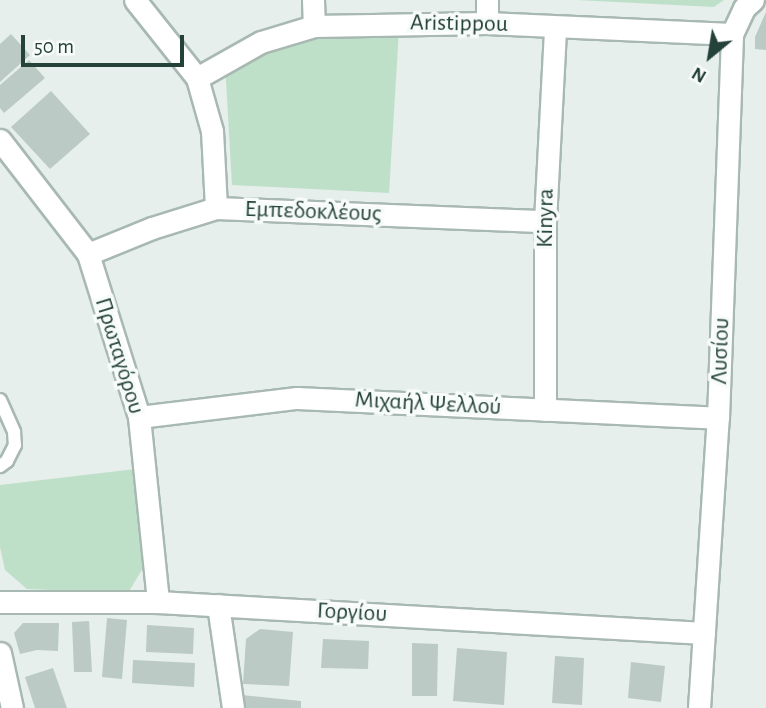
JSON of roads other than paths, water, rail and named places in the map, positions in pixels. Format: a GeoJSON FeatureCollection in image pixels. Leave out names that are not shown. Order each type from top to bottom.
{"type":"FeatureCollection","features":[{"type":"Feature","properties":{"kind":"street"},"geometry":{"type":"LineString","coordinates":[[135,0],[197,78],[212,131],[216,208]]}},
{"type":"Feature","properties":{"kind":"street"},"geometry":{"type":"LineString","coordinates":[[313,0],[314,26]]}},
{"type":"Feature","properties":{"kind":"street"},"geometry":{"type":"LineString","coordinates":[[487,0],[487,23]]}},
{"type":"Feature","properties":{"kind":"street","name":"Λυσίου"},"geometry":{"type":"LineString","coordinates":[[699,708],[718,418],[732,34],[744,8],[753,0]]}},
{"type":"Feature","properties":{"kind":"street","name":"Aristippou"},"geometry":{"type":"LineString","coordinates":[[197,78],[261,42],[314,26],[487,23],[732,34]]}},
{"type":"Feature","properties":{"kind":"street","name":"Kinyra"},"geometry":{"type":"LineString","coordinates":[[545,410],[545,221],[555,27]]}},
{"type":"Feature","properties":{"kind":"street","name":"Πρωταγόρου"},"geometry":{"type":"LineString","coordinates":[[0,140],[88,254],[139,417],[158,602]]}},
{"type":"Feature","properties":{"kind":"street","name":"Εμπεδοκλέους"},"geometry":{"type":"LineString","coordinates":[[88,254],[152,228],[216,208],[545,221]]}},
{"type":"Feature","properties":{"kind":"street","name":"Μιχαήλ Ψελλού"},"geometry":{"type":"LineString","coordinates":[[139,417],[297,398],[718,418]]}},
{"type":"Feature","properties":{"kind":"street","name":"Γοργίου"},"geometry":{"type":"LineString","coordinates":[[0,602],[158,602],[704,633]]}},
{"type":"Feature","properties":{"kind":"street"},"geometry":{"type":"LineString","coordinates":[[218,606],[233,708]]}},
{"type":"Feature","properties":{"kind":"street"},"geometry":{"type":"LineString","coordinates":[[0,653],[12,708]]}},
{"type":"Feature","properties":{"kind":"lane"},"geometry":{"type":"LineString","coordinates":[[0,400],[14,432],[15,445],[7,461],[0,466]]}}]}
